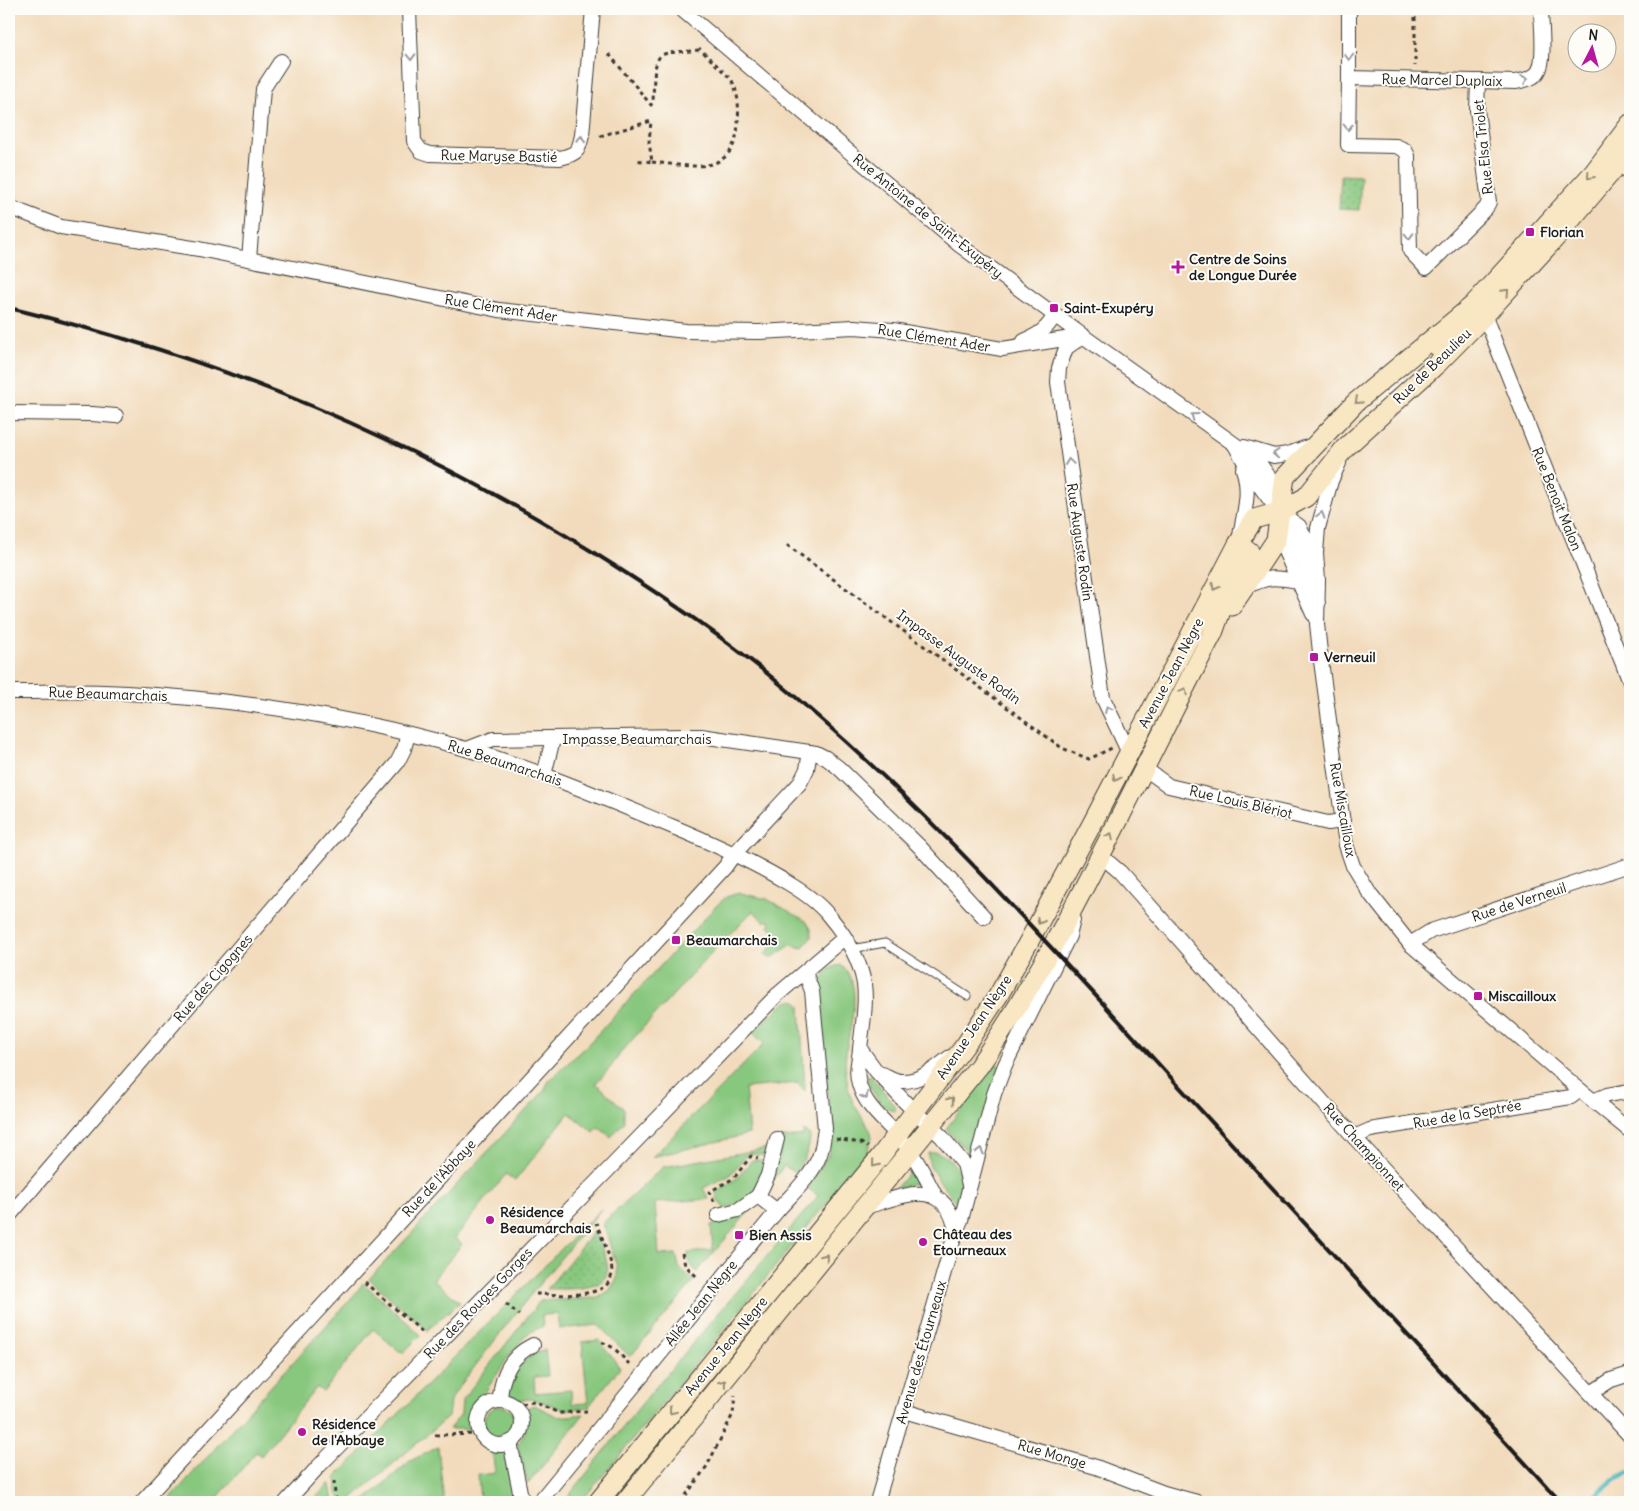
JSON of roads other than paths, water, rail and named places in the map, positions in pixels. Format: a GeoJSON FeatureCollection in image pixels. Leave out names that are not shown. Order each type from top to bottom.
{"type":"FeatureCollection","features":[{"type":"Feature","properties":{"kind":"main road","name":"Rue de Beaulieu"},"geometry":{"type":"LineString","coordinates":[[1279,512],[1285,477],[1356,402],[1474,312],[1558,235],[1623,158],[1630,124]]}},
{"type":"Feature","properties":{"kind":"main road","name":"Rue de Beaulieu"},"geometry":{"type":"LineString","coordinates":[[1279,512],[1306,496],[1345,448],[1438,362],[1474,312]]}},
{"type":"Feature","properties":{"kind":"main road"},"geometry":{"type":"LineString","coordinates":[[1279,512],[1320,459],[1370,408],[1474,312]]}},
{"type":"Feature","properties":{"kind":"main road","name":"Avenue Jean Nègre"},"geometry":{"type":"LineString","coordinates":[[598,1502],[897,1134],[966,1044],[998,996],[1024,950],[1127,747],[1238,544],[1254,519],[1279,512]]}},
{"type":"Feature","properties":{"kind":"main road","name":"Avenue Jean Nègre"},"geometry":{"type":"LineString","coordinates":[[1213,633],[1276,540],[1279,512]]}},
{"type":"Feature","properties":{"kind":"main road","name":"Avenue Jean Nègre"},"geometry":{"type":"LineString","coordinates":[[626,1502],[931,1126],[979,1066],[1007,1026],[1033,983],[1080,895],[1213,633],[1227,594],[1258,532],[1279,512]]}},
{"type":"Feature","properties":{"kind":"street","name":"Rue Maryse Bastié"},"geometry":{"type":"LineString","coordinates":[[409,9],[414,142],[421,151],[430,154],[560,158],[572,155],[580,148],[593,9]]}},
{"type":"Feature","properties":{"kind":"street","name":"Rue Antoine de Saint-Exupéry"},"geometry":{"type":"LineString","coordinates":[[681,9],[958,244],[1258,461],[1269,477],[1279,512]]}},
{"type":"Feature","properties":{"kind":"street"},"geometry":{"type":"LineString","coordinates":[[1349,9],[1349,78]]}},
{"type":"Feature","properties":{"kind":"street","name":"Rue Marcel Duplaix"},"geometry":{"type":"LineString","coordinates":[[1349,78],[1516,82],[1528,80],[1538,73],[1542,63],[1541,9]]}},
{"type":"Feature","properties":{"kind":"street"},"geometry":{"type":"LineString","coordinates":[[249,260],[263,89],[281,61]]}},
{"type":"Feature","properties":{"kind":"street","name":"Rue Elsa Triolet"},"geometry":{"type":"LineString","coordinates":[[1349,78],[1348,145],[1396,146],[1405,150],[1408,156],[1410,251],[1426,268],[1486,208],[1488,202],[1477,110],[1478,81]]}},
{"type":"Feature","properties":{"kind":"street","name":"Rue Clément Ader"},"geometry":{"type":"LineString","coordinates":[[9,207],[61,227],[199,249],[499,310],[686,331],[758,332],[854,328],[894,330],[1002,349],[1083,336]]}},
{"type":"Feature","properties":{"kind":"street","name":"Rue Benoit Malon"},"geometry":{"type":"LineString","coordinates":[[1474,312],[1630,682]]}},
{"type":"Feature","properties":{"kind":"street","name":"Rue Clément Ader"},"geometry":{"type":"LineString","coordinates":[[1002,349],[1038,336],[1049,325],[1054,315]]}},
{"type":"Feature","properties":{"kind":"street","name":"Rue Auguste Rodin"},"geometry":{"type":"LineString","coordinates":[[1083,336],[1066,348],[1059,368],[1058,382],[1103,698],[1127,747]]}},
{"type":"Feature","properties":{"kind":"street"},"geometry":{"type":"LineString","coordinates":[[9,413],[116,416]]}},
{"type":"Feature","properties":{"kind":"street"},"geometry":{"type":"LineString","coordinates":[[1234,444],[1247,482],[1246,501],[1238,544]]}},
{"type":"Feature","properties":{"kind":"street","name":"Rue de Beaulieu"},"geometry":{"type":"LineString","coordinates":[[1234,444],[1274,456],[1288,454],[1317,444]]}},
{"type":"Feature","properties":{"kind":"street"},"geometry":{"type":"LineString","coordinates":[[1318,580],[1316,553],[1318,528],[1331,481],[1345,448]]}},
{"type":"Feature","properties":{"kind":"street"},"geometry":{"type":"LineString","coordinates":[[1279,512],[1298,526],[1305,538],[1318,580]]}},
{"type":"Feature","properties":{"kind":"street"},"geometry":{"type":"LineString","coordinates":[[1279,512],[1284,549],[1318,624]]}},
{"type":"Feature","properties":{"kind":"street"},"geometry":{"type":"LineString","coordinates":[[1279,512],[1291,539],[1297,546],[1306,565],[1318,604]]}},
{"type":"Feature","properties":{"kind":"street"},"geometry":{"type":"LineString","coordinates":[[1245,587],[1264,578],[1298,581]]}},
{"type":"Feature","properties":{"kind":"street","name":"Rue Miscailloux"},"geometry":{"type":"LineString","coordinates":[[1318,580],[1318,624],[1321,661],[1346,844],[1352,866],[1368,891],[1410,944],[1630,1131]]}},
{"type":"Feature","properties":{"kind":"street","name":"Rue Beaumarchais"},"geometry":{"type":"LineString","coordinates":[[9,692],[124,692],[183,697],[339,719],[408,734],[467,749],[544,775],[735,853],[808,896],[828,915],[858,961],[864,985],[860,1050],[856,1071],[859,1086],[873,1110],[897,1134],[920,1165],[935,1195],[947,1205],[953,1217],[956,1231]]}},
{"type":"Feature","properties":{"kind":"street","name":"Rue des Cigognes"},"geometry":{"type":"LineString","coordinates":[[9,1216],[397,763],[404,749],[408,734]]}},
{"type":"Feature","properties":{"kind":"street","name":"Impasse Beaumarchais"},"geometry":{"type":"LineString","coordinates":[[467,749],[493,738],[553,739],[701,736],[810,752],[826,758],[839,768],[919,846],[984,917]]}},
{"type":"Feature","properties":{"kind":"street","name":"Impasse Beaumarchais"},"geometry":{"type":"LineString","coordinates":[[544,775],[553,739]]}},
{"type":"Feature","properties":{"kind":"street"},"geometry":{"type":"LineString","coordinates":[[735,853],[800,783],[807,768],[810,752]]}},
{"type":"Feature","properties":{"kind":"street","name":"Rue Louis Blériot"},"geometry":{"type":"LineString","coordinates":[[1144,768],[1169,786],[1328,822],[1343,821]]}},
{"type":"Feature","properties":{"kind":"street","name":"Rue de l'Abbaye"},"geometry":{"type":"LineString","coordinates":[[142,1502],[725,867],[735,853]]}},
{"type":"Feature","properties":{"kind":"street","name":"Rue Championnet"},"geometry":{"type":"LineString","coordinates":[[1100,855],[1120,872],[1354,1137],[1630,1436]]}},
{"type":"Feature","properties":{"kind":"street","name":"Rue de Verneuil"},"geometry":{"type":"LineString","coordinates":[[1410,944],[1431,931],[1630,865]]}},
{"type":"Feature","properties":{"kind":"street","name":"Avenue des Étourneaux"},"geometry":{"type":"LineString","coordinates":[[877,1502],[956,1231],[961,1220],[994,1094],[1005,1065],[1069,936],[1080,895]]}},
{"type":"Feature","properties":{"kind":"street","name":"Rue des Rouges Gorges"},"geometry":{"type":"LineString","coordinates":[[286,1502],[777,995],[805,972],[848,944]]}},
{"type":"Feature","properties":{"kind":"street","name":"Allée Jean Nègre"},"geometry":{"type":"LineString","coordinates":[[539,1502],[777,1211],[803,1183],[818,1159],[825,1129],[812,991],[805,972]]}},
{"type":"Feature","properties":{"kind":"street"},"geometry":{"type":"LineString","coordinates":[[877,1072],[899,1081],[913,1080],[932,1071],[966,1044]]}},
{"type":"Feature","properties":{"kind":"street"},"geometry":{"type":"LineString","coordinates":[[860,1050],[870,1060],[877,1072],[942,1137],[964,1164],[970,1188]]}},
{"type":"Feature","properties":{"kind":"street","name":"Rue de la Septrée"},"geometry":{"type":"LineString","coordinates":[[1354,1137],[1370,1130],[1571,1096],[1580,1090]]}},
{"type":"Feature","properties":{"kind":"street"},"geometry":{"type":"LineString","coordinates":[[1593,1100],[1607,1094],[1630,1091]]}},
{"type":"Feature","properties":{"kind":"street"},"geometry":{"type":"LineString","coordinates":[[721,1215],[738,1210],[758,1196],[768,1174],[777,1139]]}},
{"type":"Feature","properties":{"kind":"street"},"geometry":{"type":"LineString","coordinates":[[866,1207],[912,1194],[935,1195]]}},
{"type":"Feature","properties":{"kind":"street"},"geometry":{"type":"LineString","coordinates":[[758,1196],[777,1211]]}},
{"type":"Feature","properties":{"kind":"street"},"geometry":{"type":"LineString","coordinates":[[507,1403],[487,1405],[482,1410],[478,1423],[481,1434],[488,1441],[495,1444],[503,1445],[516,1438],[522,1424],[522,1417],[518,1410],[507,1403],[501,1390],[504,1376],[514,1359],[522,1350],[533,1345]]}},
{"type":"Feature","properties":{"kind":"street"},"geometry":{"type":"LineString","coordinates":[[1591,1393],[1611,1380],[1630,1374]]}},
{"type":"Feature","properties":{"kind":"street","name":"Rue Monge"},"geometry":{"type":"LineString","coordinates":[[904,1412],[1096,1467],[1164,1493],[1197,1502]]}},
{"type":"Feature","properties":{"kind":"street"},"geometry":{"type":"LineString","coordinates":[[510,1442],[522,1502]]}},
{"type":"Feature","properties":{"kind":"lane"},"geometry":{"type":"LineString","coordinates":[[848,944],[885,943],[967,996]]}},
{"type":"Feature","properties":{"kind":"waterway"},"geometry":{"type":"LineString","coordinates":[[1588,1502],[1615,1479],[1630,1472]]}},
{"type":"Feature","properties":{"kind":"railway"},"geometry":{"type":"LineString","coordinates":[[9,308],[125,339],[189,360],[316,408],[378,436],[439,465],[557,531],[671,603],[745,656],[816,714],[917,808],[965,857],[1060,957],[1561,1502]]}},
{"type":"Feature","properties":{"kind":"place","name":"Florian"},"geometry":{"type":"Point","coordinates":[1530,232]}},
{"type":"Feature","properties":{"kind":"place","name":"Centre de Soins de Longue Durée"},"geometry":{"type":"Point","coordinates":[1178,267]}},
{"type":"Feature","properties":{"kind":"place","name":"Saint-Exupéry"},"geometry":{"type":"Point","coordinates":[1054,308]}},
{"type":"Feature","properties":{"kind":"place","name":"Verneuil"},"geometry":{"type":"Point","coordinates":[1314,657]}},
{"type":"Feature","properties":{"kind":"place","name":"Beaumarchais"},"geometry":{"type":"Point","coordinates":[676,940]}},
{"type":"Feature","properties":{"kind":"place","name":"Miscailloux"},"geometry":{"type":"Point","coordinates":[1478,996]}},
{"type":"Feature","properties":{"kind":"place","name":"Résidence Beaumarchais"},"geometry":{"type":"Point","coordinates":[490,1220]}},
{"type":"Feature","properties":{"kind":"place","name":"Bien Assis"},"geometry":{"type":"Point","coordinates":[739,1235]}},
{"type":"Feature","properties":{"kind":"place","name":"Château des Etourneaux"},"geometry":{"type":"Point","coordinates":[923,1242]}},
{"type":"Feature","properties":{"kind":"place","name":"Résidence de l'Abbaye"},"geometry":{"type":"Point","coordinates":[302,1432]}}]}
